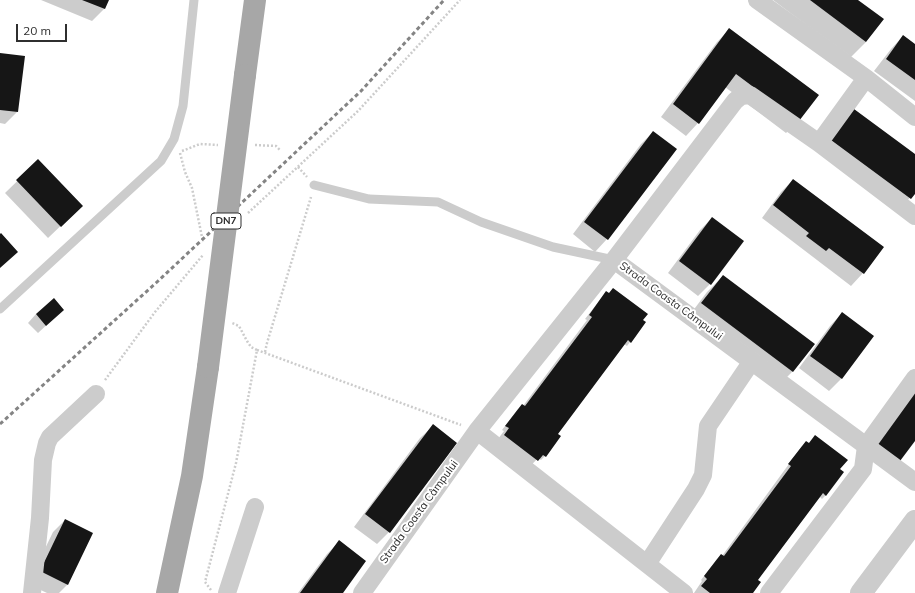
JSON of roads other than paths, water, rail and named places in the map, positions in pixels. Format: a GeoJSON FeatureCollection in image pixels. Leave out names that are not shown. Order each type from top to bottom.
{"type":"FeatureCollection","features":[{"type":"Feature","properties":{"kind":"main road","name":"DN7"},"geometry":{"type":"LineString","coordinates":[[168,593],[192,476],[208,367],[255,0]]}},
{"type":"Feature","properties":{"kind":"street"},"geometry":{"type":"LineString","coordinates":[[757,0],[866,78],[915,117]]}},
{"type":"Feature","properties":{"kind":"street"},"geometry":{"type":"LineString","coordinates":[[819,143],[866,78]]}},
{"type":"Feature","properties":{"kind":"street"},"geometry":{"type":"LineString","coordinates":[[614,260],[740,96],[750,95],[819,143],[915,216]]}},
{"type":"Feature","properties":{"kind":"street","name":"Strada Coasta Câmpului"},"geometry":{"type":"LineString","coordinates":[[362,593],[477,431],[614,260],[915,482]]}},
{"type":"Feature","properties":{"kind":"street"},"geometry":{"type":"LineString","coordinates":[[647,564],[696,489],[703,475],[708,426],[752,361]]}},
{"type":"Feature","properties":{"kind":"street"},"geometry":{"type":"LineString","coordinates":[[769,593],[863,469],[866,446],[915,378]]}},
{"type":"Feature","properties":{"kind":"street"},"geometry":{"type":"LineString","coordinates":[[32,593],[40,518],[43,460],[47,443],[50,437],[96,394]]}},
{"type":"Feature","properties":{"kind":"street"},"geometry":{"type":"LineString","coordinates":[[477,431],[684,593]]}},
{"type":"Feature","properties":{"kind":"street"},"geometry":{"type":"LineString","coordinates":[[227,593],[255,507]]}},
{"type":"Feature","properties":{"kind":"street"},"geometry":{"type":"LineString","coordinates":[[862,593],[915,521]]}},
{"type":"Feature","properties":{"kind":"lane"},"geometry":{"type":"LineString","coordinates":[[0,309],[161,161],[174,140],[183,106],[194,0]]}},
{"type":"Feature","properties":{"kind":"lane"},"geometry":{"type":"LineString","coordinates":[[314,185],[369,199],[438,202],[480,222],[553,247],[614,260]]}},
{"type":"Feature","properties":{"kind":"railway"},"geometry":{"type":"LineString","coordinates":[[0,424],[157,282],[361,91],[444,0]]}}]}
